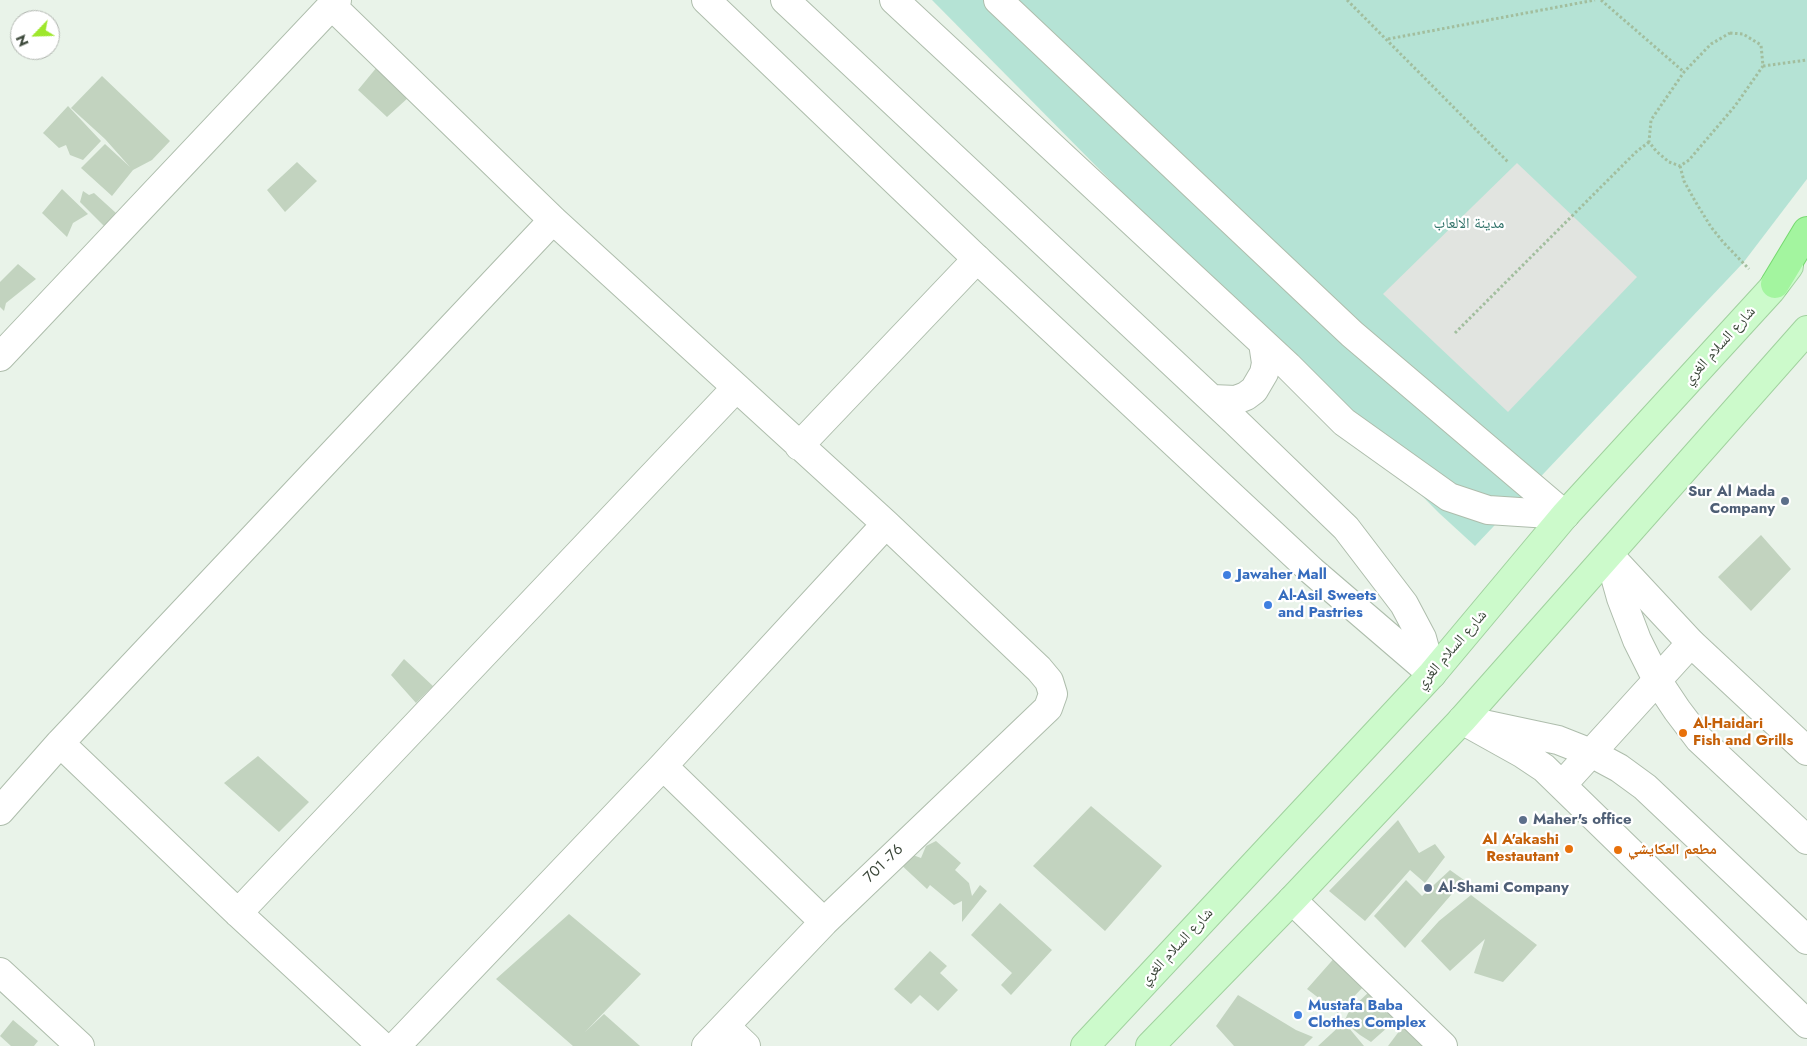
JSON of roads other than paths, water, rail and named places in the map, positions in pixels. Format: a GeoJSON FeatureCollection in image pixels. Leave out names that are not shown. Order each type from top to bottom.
{"type":"FeatureCollection","features":[{"type":"Feature","properties":{"kind":"main road"},"geometry":{"type":"LineString","coordinates":[[1773,287],[1807,230]]}},
{"type":"Feature","properties":{"kind":"main road","name":"شارع السلام الغري"},"geometry":{"type":"LineString","coordinates":[[1085,1046],[1432,674],[1565,515],[1773,287],[1807,243]]}},
{"type":"Feature","properties":{"kind":"main road"},"geometry":{"type":"LineString","coordinates":[[1150,1046],[1292,900],[1462,720],[1610,555],[1807,330]]}},
{"type":"Feature","properties":{"kind":"street"},"geometry":{"type":"LineString","coordinates":[[706,0],[977,259],[1312,571],[1432,674]]}},
{"type":"Feature","properties":{"kind":"street"},"geometry":{"type":"LineString","coordinates":[[785,0],[1212,399],[1346,528],[1404,604],[1422,638],[1432,674]]}},
{"type":"Feature","properties":{"kind":"street"},"geometry":{"type":"LineString","coordinates":[[894,0],[1263,343],[1344,422],[1449,497],[1488,510],[1565,515]]}},
{"type":"Feature","properties":{"kind":"street"},"geometry":{"type":"LineString","coordinates":[[998,0],[1352,334],[1565,515]]}},
{"type":"Feature","properties":{"kind":"street"},"geometry":{"type":"LineString","coordinates":[[1,352],[334,3],[553,220],[886,524],[663,766],[396,1046]]}},
{"type":"Feature","properties":{"kind":"street"},"geometry":{"type":"LineString","coordinates":[[1,807],[553,220]]}},
{"type":"Feature","properties":{"kind":"street"},"geometry":{"type":"LineString","coordinates":[[800,446],[977,259]]}},
{"type":"Feature","properties":{"kind":"street"},"geometry":{"type":"LineString","coordinates":[[1212,399],[1236,400],[1254,390],[1264,373],[1266,362],[1263,343]]}},
{"type":"Feature","properties":{"kind":"street"},"geometry":{"type":"LineString","coordinates":[[238,913],[736,388]]}},
{"type":"Feature","properties":{"kind":"street","name":"701 -76"},"geometry":{"type":"LineString","coordinates":[[706,1046],[824,922],[1048,708],[1053,694],[1049,681],[1040,669],[886,524]]}},
{"type":"Feature","properties":{"kind":"street"},"geometry":{"type":"LineString","coordinates":[[1610,555],[1691,643],[1807,751]]}},
{"type":"Feature","properties":{"kind":"street"},"geometry":{"type":"LineString","coordinates":[[1610,555],[1621,598],[1637,640],[1657,680],[1677,710],[1700,738],[1807,840]]}},
{"type":"Feature","properties":{"kind":"street"},"geometry":{"type":"LineString","coordinates":[[1562,785],[1691,643]]}},
{"type":"Feature","properties":{"kind":"street"},"geometry":{"type":"LineString","coordinates":[[1462,720],[1524,731],[1558,740],[1591,753],[1619,768],[1645,788],[1807,940]]}},
{"type":"Feature","properties":{"kind":"street"},"geometry":{"type":"LineString","coordinates":[[1462,720],[1544,768],[1807,1024]]}},
{"type":"Feature","properties":{"kind":"street"},"geometry":{"type":"LineString","coordinates":[[60,743],[238,913],[382,1046]]}},
{"type":"Feature","properties":{"kind":"street"},"geometry":{"type":"LineString","coordinates":[[663,766],[824,922]]}},
{"type":"Feature","properties":{"kind":"street"},"geometry":{"type":"LineString","coordinates":[[1292,900],[1443,1046]]}},
{"type":"Feature","properties":{"kind":"street"},"geometry":{"type":"LineString","coordinates":[[0,972],[80,1046]]}},
{"type":"Feature","properties":{"kind":"street"},"geometry":{"type":"LineString","coordinates":[[725,1026],[746,1046]]}},
{"type":"Feature","properties":{"kind":"place","name":"Sur Al Mada Company"},"geometry":{"type":"Point","coordinates":[1785,501]}},
{"type":"Feature","properties":{"kind":"place","name":"Jawaher Mall"},"geometry":{"type":"Point","coordinates":[1227,575]}},
{"type":"Feature","properties":{"kind":"place","name":"Al-Asil Sweets and Pastries"},"geometry":{"type":"Point","coordinates":[1268,605]}},
{"type":"Feature","properties":{"kind":"place","name":"Al-Haidari Fish and Grills"},"geometry":{"type":"Point","coordinates":[1683,733]}},
{"type":"Feature","properties":{"kind":"place","name":"Maher's office"},"geometry":{"type":"Point","coordinates":[1523,820]}},
{"type":"Feature","properties":{"kind":"place","name":"Al A'akashi Restautant"},"geometry":{"type":"Point","coordinates":[1569,849]}},
{"type":"Feature","properties":{"kind":"place","name":"مطعم العكايشي"},"geometry":{"type":"Point","coordinates":[1618,850]}},
{"type":"Feature","properties":{"kind":"place","name":"Al-Shami Company"},"geometry":{"type":"Point","coordinates":[1428,888]}},
{"type":"Feature","properties":{"kind":"place","name":"Mustafa Baba Clothes Complex"},"geometry":{"type":"Point","coordinates":[1298,1015]}},
{"type":"Feature","properties":{"kind":"park label","name":"مدينة الالعاب"},"geometry":{"type":"Point","coordinates":[1469,224]}}]}
